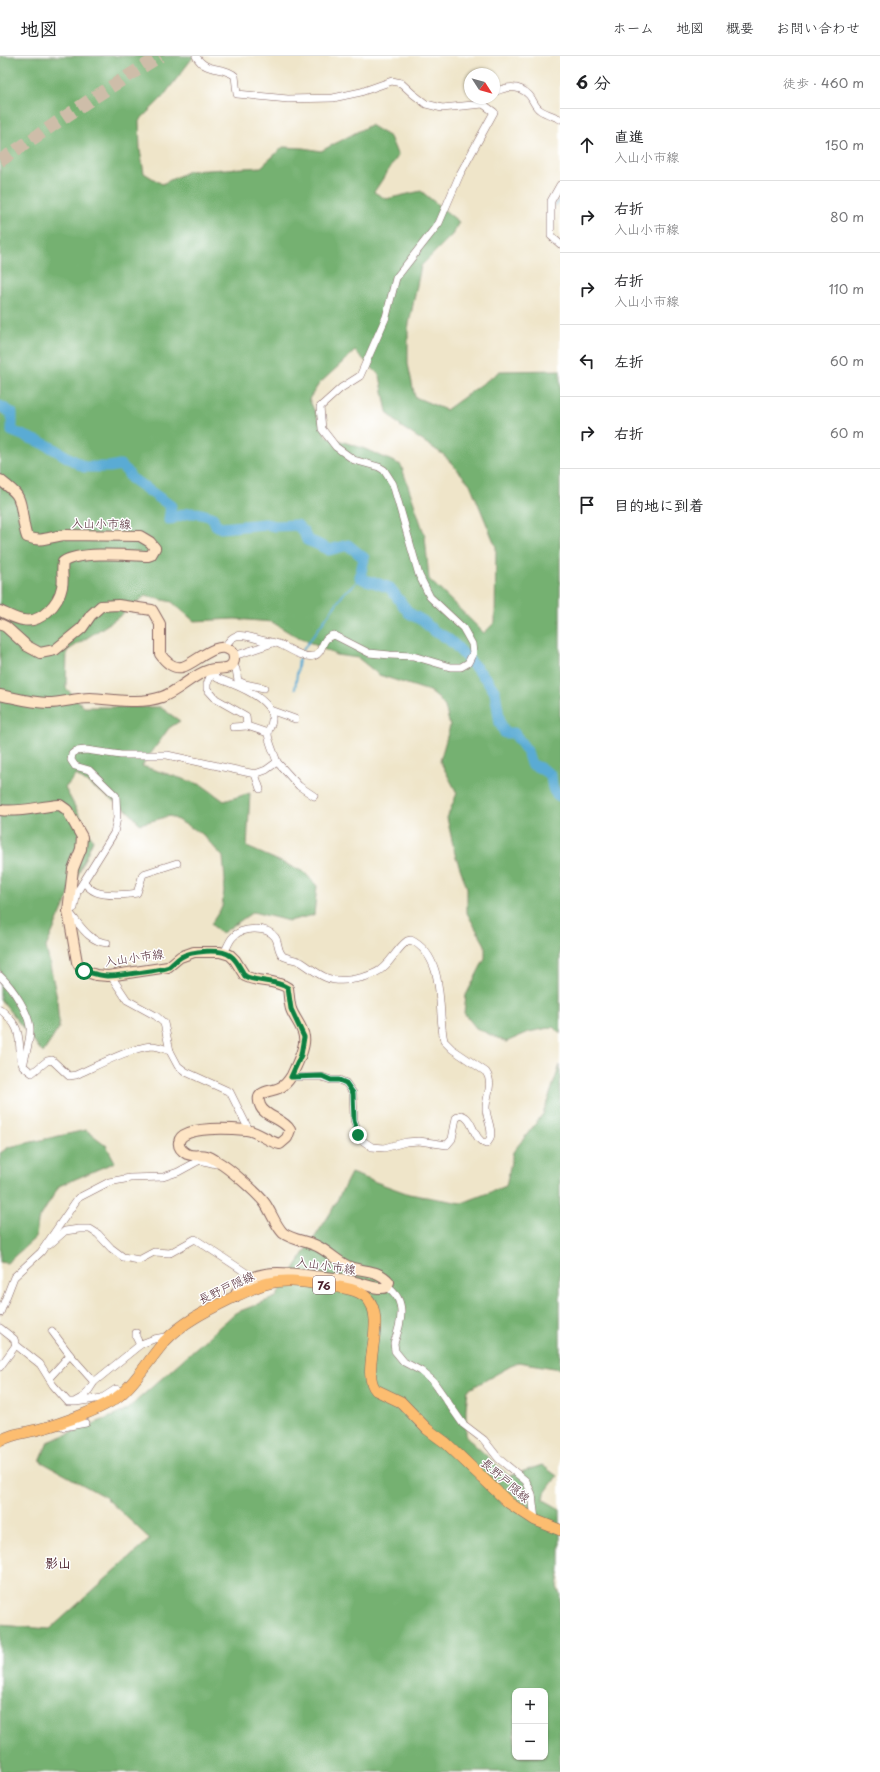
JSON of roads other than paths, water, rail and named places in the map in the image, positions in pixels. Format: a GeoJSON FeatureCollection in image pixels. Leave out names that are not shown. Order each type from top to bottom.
{"type":"FeatureCollection","features":[{"type":"Feature","properties":{"kind":"main road","name":"入山小市線"},"geometry":{"type":"LineString","coordinates":[[0,480],[16,494],[20,502],[23,528],[27,537],[43,540],[66,535],[140,536],[150,542],[155,548],[151,555],[148,556],[121,554],[83,556],[67,559],[63,562],[62,586],[59,598],[40,617],[33,620],[23,620],[0,611]]}},
{"type":"Feature","properties":{"kind":"main road"},"geometry":{"type":"LineString","coordinates":[[0,624],[6,627],[27,646],[40,653],[55,650],[82,628],[91,615],[101,606],[118,605],[152,610],[160,624],[160,654],[169,664],[182,667],[215,648],[225,648],[231,651],[233,660],[230,666],[222,669],[210,670],[162,697],[137,702],[88,698],[70,699],[48,703],[0,695]]}},
{"type":"Feature","properties":{"kind":"main road","name":"入山小市線"},"geometry":{"type":"LineString","coordinates":[[0,810],[10,811],[60,805],[68,810],[82,837],[81,849],[73,869],[68,911],[77,962],[84,971],[96,975],[111,976],[168,967],[180,957],[194,952],[224,953],[230,955],[235,960],[245,976],[262,981],[281,983],[288,988],[291,1009],[304,1037],[301,1055],[291,1077],[285,1084],[278,1089],[265,1091],[260,1095],[259,1100],[260,1105],[265,1112],[287,1126],[290,1130],[287,1138],[280,1144],[274,1143],[249,1130],[211,1129],[187,1132],[180,1138],[178,1143],[180,1148],[187,1154],[207,1156],[219,1162],[249,1187],[263,1201],[283,1232],[293,1238],[317,1246],[343,1264],[353,1268],[370,1270],[385,1276],[389,1282],[387,1287],[382,1289],[350,1280],[286,1272],[268,1272],[254,1278],[238,1288],[235,1297]]}},
{"type":"Feature","properties":{"kind":"main road","name":"長野戸隠線"},"geometry":{"type":"LineString","coordinates":[[0,1441],[10,1435],[58,1424],[102,1405],[122,1392],[170,1336],[200,1314],[265,1284],[287,1281],[312,1283],[347,1289],[365,1296],[372,1305],[375,1321],[371,1372],[373,1387],[378,1392],[401,1402],[427,1429],[446,1443],[503,1498],[535,1520],[560,1530]]}},
{"type":"Feature","properties":{"kind":"street"},"geometry":{"type":"LineString","coordinates":[[196,56],[199,62],[209,68],[232,73],[235,76],[237,94],[288,99],[333,98],[355,93],[392,81],[401,83],[426,104],[442,108],[467,104]]}},
{"type":"Feature","properties":{"kind":"street"},"geometry":{"type":"LineString","coordinates":[[500,89],[504,87],[516,87],[530,96],[533,104],[540,110],[560,119]]}},
{"type":"Feature","properties":{"kind":"street"},"geometry":{"type":"LineString","coordinates":[[225,648],[230,638],[239,634],[273,643],[302,655],[313,656],[320,652],[324,641],[328,636],[334,635],[369,653],[390,656],[413,656],[456,668],[465,666],[471,659],[473,649],[469,636],[456,620],[430,597],[419,575],[393,484],[384,470],[354,460],[336,448],[322,429],[320,407],[341,388],[360,376],[386,317],[396,278],[439,223],[460,174],[494,112],[487,104]]}},
{"type":"Feature","properties":{"kind":"street"},"geometry":{"type":"LineString","coordinates":[[560,185],[551,201],[551,236],[560,244]]}},
{"type":"Feature","properties":{"kind":"street"},"geometry":{"type":"LineString","coordinates":[[264,688],[238,681],[233,660],[273,643]]}},
{"type":"Feature","properties":{"kind":"street"},"geometry":{"type":"LineString","coordinates":[[213,670],[216,678],[233,683],[261,700],[270,710],[295,719]]}},
{"type":"Feature","properties":{"kind":"street"},"geometry":{"type":"LineString","coordinates":[[213,670],[207,684],[207,689],[216,699],[246,716],[247,726]]}},
{"type":"Feature","properties":{"kind":"street"},"geometry":{"type":"LineString","coordinates":[[270,710],[272,720],[268,733],[277,762],[299,786],[314,796]]}},
{"type":"Feature","properties":{"kind":"street"},"geometry":{"type":"LineString","coordinates":[[232,727],[247,726],[268,733]]}},
{"type":"Feature","properties":{"kind":"street"},"geometry":{"type":"LineString","coordinates":[[107,943],[100,942],[93,938],[77,925],[68,911],[74,908],[78,892],[114,832],[117,818],[116,796],[89,770],[76,766],[71,760],[72,754],[76,751],[86,750],[121,755],[167,755],[255,774],[266,770],[277,762]]}},
{"type":"Feature","properties":{"kind":"street"},"geometry":{"type":"LineString","coordinates":[[255,774],[260,789]]}},
{"type":"Feature","properties":{"kind":"street"},"geometry":{"type":"LineString","coordinates":[[84,882],[97,893],[129,895],[137,893],[143,874],[177,863]]}},
{"type":"Feature","properties":{"kind":"street"},"geometry":{"type":"LineString","coordinates":[[224,953],[233,936],[249,930],[264,930],[276,938],[281,953],[285,957],[299,961],[326,978],[340,980],[359,978],[377,972],[407,941],[411,940],[415,942],[430,956],[440,994],[444,1041],[452,1049],[486,1072],[489,1078],[486,1109],[491,1132],[490,1140],[486,1144],[482,1142],[476,1135],[467,1118],[460,1114],[455,1122],[452,1139],[446,1145],[428,1141],[413,1141],[384,1148],[372,1148],[360,1139],[354,1120],[353,1093],[346,1083],[339,1080],[331,1080],[322,1076],[291,1077]]}},
{"type":"Feature","properties":{"kind":"street"},"geometry":{"type":"LineString","coordinates":[[0,976],[14,993],[27,1016],[30,1030],[23,1066]]}},
{"type":"Feature","properties":{"kind":"street"},"geometry":{"type":"LineString","coordinates":[[111,976],[127,1000],[160,1019],[165,1027],[170,1051],[178,1066],[186,1072],[230,1092],[249,1130]]}},
{"type":"Feature","properties":{"kind":"street"},"geometry":{"type":"LineString","coordinates":[[0,1008],[11,1018],[17,1027],[21,1061],[23,1066],[32,1073],[47,1060],[52,1060],[69,1076],[76,1075],[118,1056],[147,1047],[161,1047],[170,1051]]}},
{"type":"Feature","properties":{"kind":"street"},"geometry":{"type":"LineString","coordinates":[[41,1252],[78,1198],[109,1182],[130,1178],[162,1177],[178,1172],[200,1160],[217,1164],[219,1162]]}},
{"type":"Feature","properties":{"kind":"street"},"geometry":{"type":"LineString","coordinates":[[0,1313],[14,1277],[65,1232],[79,1229],[90,1229],[98,1234],[111,1248],[123,1257],[139,1260],[154,1252],[170,1253],[195,1240],[227,1258],[254,1278]]}},
{"type":"Feature","properties":{"kind":"street"},"geometry":{"type":"LineString","coordinates":[[387,1287],[394,1291],[400,1304],[401,1321],[394,1344],[399,1357],[404,1362],[424,1373],[433,1381],[463,1424],[484,1440],[499,1459],[526,1481],[532,1494],[535,1520]]}},
{"type":"Feature","properties":{"kind":"street"},"geometry":{"type":"LineString","coordinates":[[0,1328],[14,1339],[16,1345],[40,1364],[63,1399],[68,1402],[102,1398],[116,1389],[122,1392]]}},
{"type":"Feature","properties":{"kind":"street"},"geometry":{"type":"LineString","coordinates":[[52,1331],[70,1355],[94,1382]]}},
{"type":"Feature","properties":{"kind":"street"},"geometry":{"type":"LineString","coordinates":[[136,1333],[136,1337],[140,1345]]}},
{"type":"Feature","properties":{"kind":"street"},"geometry":{"type":"LineString","coordinates":[[74,1402],[85,1396],[94,1382],[140,1345],[154,1339],[170,1336]]}},
{"type":"Feature","properties":{"kind":"street"},"geometry":{"type":"LineString","coordinates":[[1,1366],[16,1345]]}},
{"type":"Feature","properties":{"kind":"street"},"geometry":{"type":"LineString","coordinates":[[50,1378],[70,1355]]}},
{"type":"Feature","properties":{"kind":"street"},"geometry":{"type":"LineString","coordinates":[[58,1424],[64,1427],[86,1423]]}},
{"type":"Feature","properties":{"kind":"waterway"},"geometry":{"type":"LineString","coordinates":[[556,205],[560,200]]}},
{"type":"Feature","properties":{"kind":"waterway"},"geometry":{"type":"LineString","coordinates":[[0,406],[12,413],[12,431],[47,445],[84,467],[110,467],[120,465],[127,471],[131,478],[171,506],[169,520],[181,515],[196,513],[213,518],[216,525],[221,528],[265,524],[275,526],[297,525],[304,532],[307,540],[329,550],[348,545],[364,558],[360,577],[390,588],[409,613],[423,621],[434,631],[447,638],[487,680],[495,692],[500,723],[505,733],[514,733],[527,751],[531,764],[551,775],[555,793],[560,796]]}},
{"type":"Feature","properties":{"kind":"waterway"},"geometry":{"type":"LineString","coordinates":[[303,650],[345,592],[353,586],[360,577]]}},
{"type":"Feature","properties":{"kind":"waterway"},"geometry":{"type":"LineString","coordinates":[[295,689],[299,659]]}},
{"type":"Feature","properties":{"kind":"tunnel"},"geometry":{"type":"LineString","coordinates":[[0,161],[90,100],[160,56]]}},
{"type":"Feature","properties":{"kind":"district","name":"影山"},"geometry":{"type":"Point","coordinates":[58,1562]}}]}
